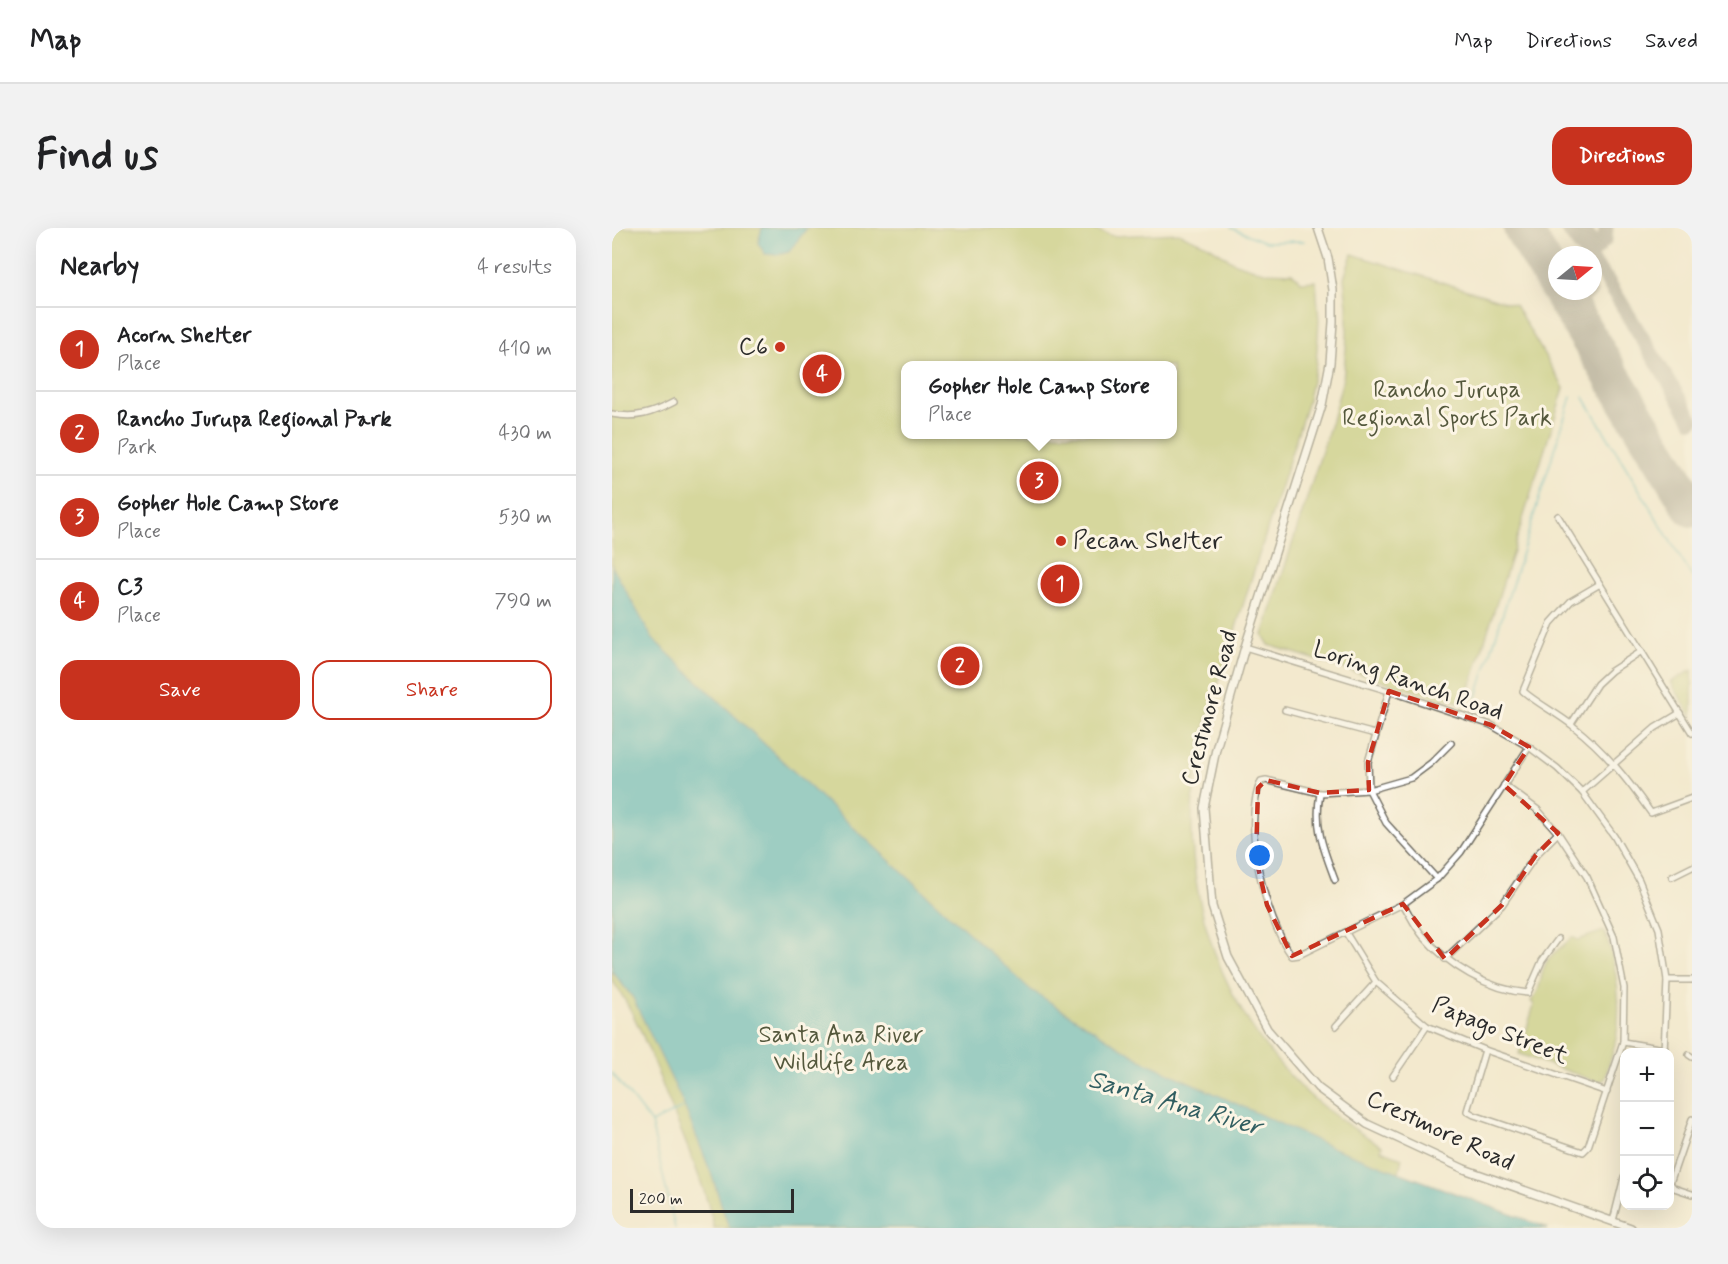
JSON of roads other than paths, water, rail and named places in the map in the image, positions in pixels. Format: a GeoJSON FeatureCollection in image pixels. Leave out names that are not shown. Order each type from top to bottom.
{"type":"FeatureCollection","features":[{"type":"Feature","properties":{"kind":"street","name":"Crestmore Road"},"geometry":{"type":"LineString","coordinates":[[1318,228],[1328,258],[1333,290],[1330,363],[1322,405],[1245,646],[1216,749],[1204,808],[1212,906],[1228,957],[1267,1029],[1318,1088],[1367,1125],[1464,1169],[1630,1228]]}},
{"type":"Feature","properties":{"kind":"street"},"geometry":{"type":"LineString","coordinates":[[612,414],[620,416],[651,414],[674,402]]}},
{"type":"Feature","properties":{"kind":"street"},"geometry":{"type":"LineString","coordinates":[[1558,516],[1692,733]]}},
{"type":"Feature","properties":{"kind":"street"},"geometry":{"type":"LineString","coordinates":[[1600,584],[1571,601],[1551,623],[1523,691],[1594,743],[1615,764],[1651,813],[1692,798]]}},
{"type":"Feature","properties":{"kind":"street","name":"Loring Ranch Road"},"geometry":{"type":"LineString","coordinates":[[1245,646],[1491,725],[1529,747],[1557,768],[1582,792],[1614,836],[1639,880],[1659,929],[1667,980],[1664,1048]]}},
{"type":"Feature","properties":{"kind":"street"},"geometry":{"type":"LineString","coordinates":[[1571,724],[1597,684],[1611,671],[1642,651]]}},
{"type":"Feature","properties":{"kind":"street"},"geometry":{"type":"LineString","coordinates":[[1389,691],[1368,762],[1369,790],[1386,823],[1437,879]]}},
{"type":"Feature","properties":{"kind":"street"},"geometry":{"type":"LineString","coordinates":[[1285,710],[1375,734]]}},
{"type":"Feature","properties":{"kind":"street"},"geometry":{"type":"LineString","coordinates":[[1582,792],[1655,728],[1680,713]]}},
{"type":"Feature","properties":{"kind":"street"},"geometry":{"type":"LineString","coordinates":[[1451,743],[1431,764],[1411,778],[1369,790],[1320,793],[1266,780],[1261,781],[1254,808],[1256,859],[1267,905],[1292,956],[1346,933],[1403,904],[1437,879],[1461,852],[1529,747]]}},
{"type":"Feature","properties":{"kind":"street"},"geometry":{"type":"LineString","coordinates":[[1485,1050],[1467,1111],[1583,1152],[1588,1147],[1623,1042],[1624,988],[1614,937],[1587,877],[1558,833],[1538,810],[1504,785]]}},
{"type":"Feature","properties":{"kind":"street"},"geometry":{"type":"LineString","coordinates":[[1320,793],[1317,813],[1320,838],[1335,880]]}},
{"type":"Feature","properties":{"kind":"street"},"geometry":{"type":"LineString","coordinates":[[1445,959],[1502,905],[1536,855],[1558,833]]}},
{"type":"Feature","properties":{"kind":"street"},"geometry":{"type":"LineString","coordinates":[[1672,877],[1692,867]]}},
{"type":"Feature","properties":{"kind":"street"},"geometry":{"type":"LineString","coordinates":[[1403,904],[1422,934],[1445,959],[1494,985],[1528,993],[1542,961],[1558,939]]}},
{"type":"Feature","properties":{"kind":"street","name":"Papago Street"},"geometry":{"type":"LineString","coordinates":[[1346,933],[1376,982],[1427,1026],[1485,1050],[1607,1092]]}},
{"type":"Feature","properties":{"kind":"street"},"geometry":{"type":"LineString","coordinates":[[1667,980],[1692,980]]}},
{"type":"Feature","properties":{"kind":"street"},"geometry":{"type":"LineString","coordinates":[[1336,1026],[1376,982]]}},
{"type":"Feature","properties":{"kind":"street"},"geometry":{"type":"LineString","coordinates":[[1393,1076],[1427,1026]]}},
{"type":"Feature","properties":{"kind":"street"},"geometry":{"type":"LineString","coordinates":[[1623,1042],[1650,1048]]}},
{"type":"Feature","properties":{"kind":"street"},"geometry":{"type":"LineString","coordinates":[[1674,1171],[1692,1119]]}},
{"type":"Feature","properties":{"kind":"street"},"geometry":{"type":"LineString","coordinates":[[1674,1188],[1692,1194]]}},
{"type":"Feature","properties":{"kind":"street"},"geometry":{"type":"LineString","coordinates":[[1613,1221],[1620,1193]]}},
{"type":"Feature","properties":{"kind":"water"},"geometry":{"type":"Polygon","coordinates":[[[762,228],[807,228],[789,252],[777,255],[765,254],[758,243],[762,228]]]}},
{"type":"Feature","properties":{"kind":"water","name":"Santa Ana River"},"geometry":{"type":"Polygon","coordinates":[[[612,566],[653,639],[842,817],[1031,990],[1141,1060],[1331,1147],[1548,1228],[729,1228],[711,1173],[683,1103],[633,998],[612,971],[612,566]]]}},
{"type":"Feature","properties":{"kind":"waterway"},"geometry":{"type":"LineString","coordinates":[[1231,228],[1266,242],[1304,241]]}},
{"type":"Feature","properties":{"kind":"waterway"},"geometry":{"type":"LineString","coordinates":[[1583,396],[1692,577]]}},
{"type":"Feature","properties":{"kind":"waterway"},"geometry":{"type":"LineString","coordinates":[[1473,709],[1571,397]]}},
{"type":"Feature","properties":{"kind":"waterway"},"geometry":{"type":"LineString","coordinates":[[612,1073],[651,1123],[683,1108]]}},
{"type":"Feature","properties":{"kind":"waterway"},"geometry":{"type":"LineString","coordinates":[[651,1123],[675,1228]]}},
{"type":"Feature","properties":{"kind":"place","name":"C6"},"geometry":{"type":"Point","coordinates":[780,347]}},
{"type":"Feature","properties":{"kind":"place","name":"C3"},"geometry":{"type":"Point","coordinates":[822,374]}},
{"type":"Feature","properties":{"kind":"place","name":"Gopher Hole Camp Store"},"geometry":{"type":"Point","coordinates":[1039,481]}},
{"type":"Feature","properties":{"kind":"place","name":"Pecan Shelter"},"geometry":{"type":"Point","coordinates":[1061,541]}},
{"type":"Feature","properties":{"kind":"place","name":"Acorn Shelter"},"geometry":{"type":"Point","coordinates":[1060,584]}},
{"type":"Feature","properties":{"kind":"place","name":"Rancho Jurupa Regional Park"},"geometry":{"type":"Point","coordinates":[960,666]}},
{"type":"Feature","properties":{"kind":"park label","name":"Rancho Jurupa Regional Sports Park"},"geometry":{"type":"Point","coordinates":[1447,404]}},
{"type":"Feature","properties":{"kind":"park label","name":"Santa Ana River Wildlife Area"},"geometry":{"type":"Point","coordinates":[841,1049]}}]}
